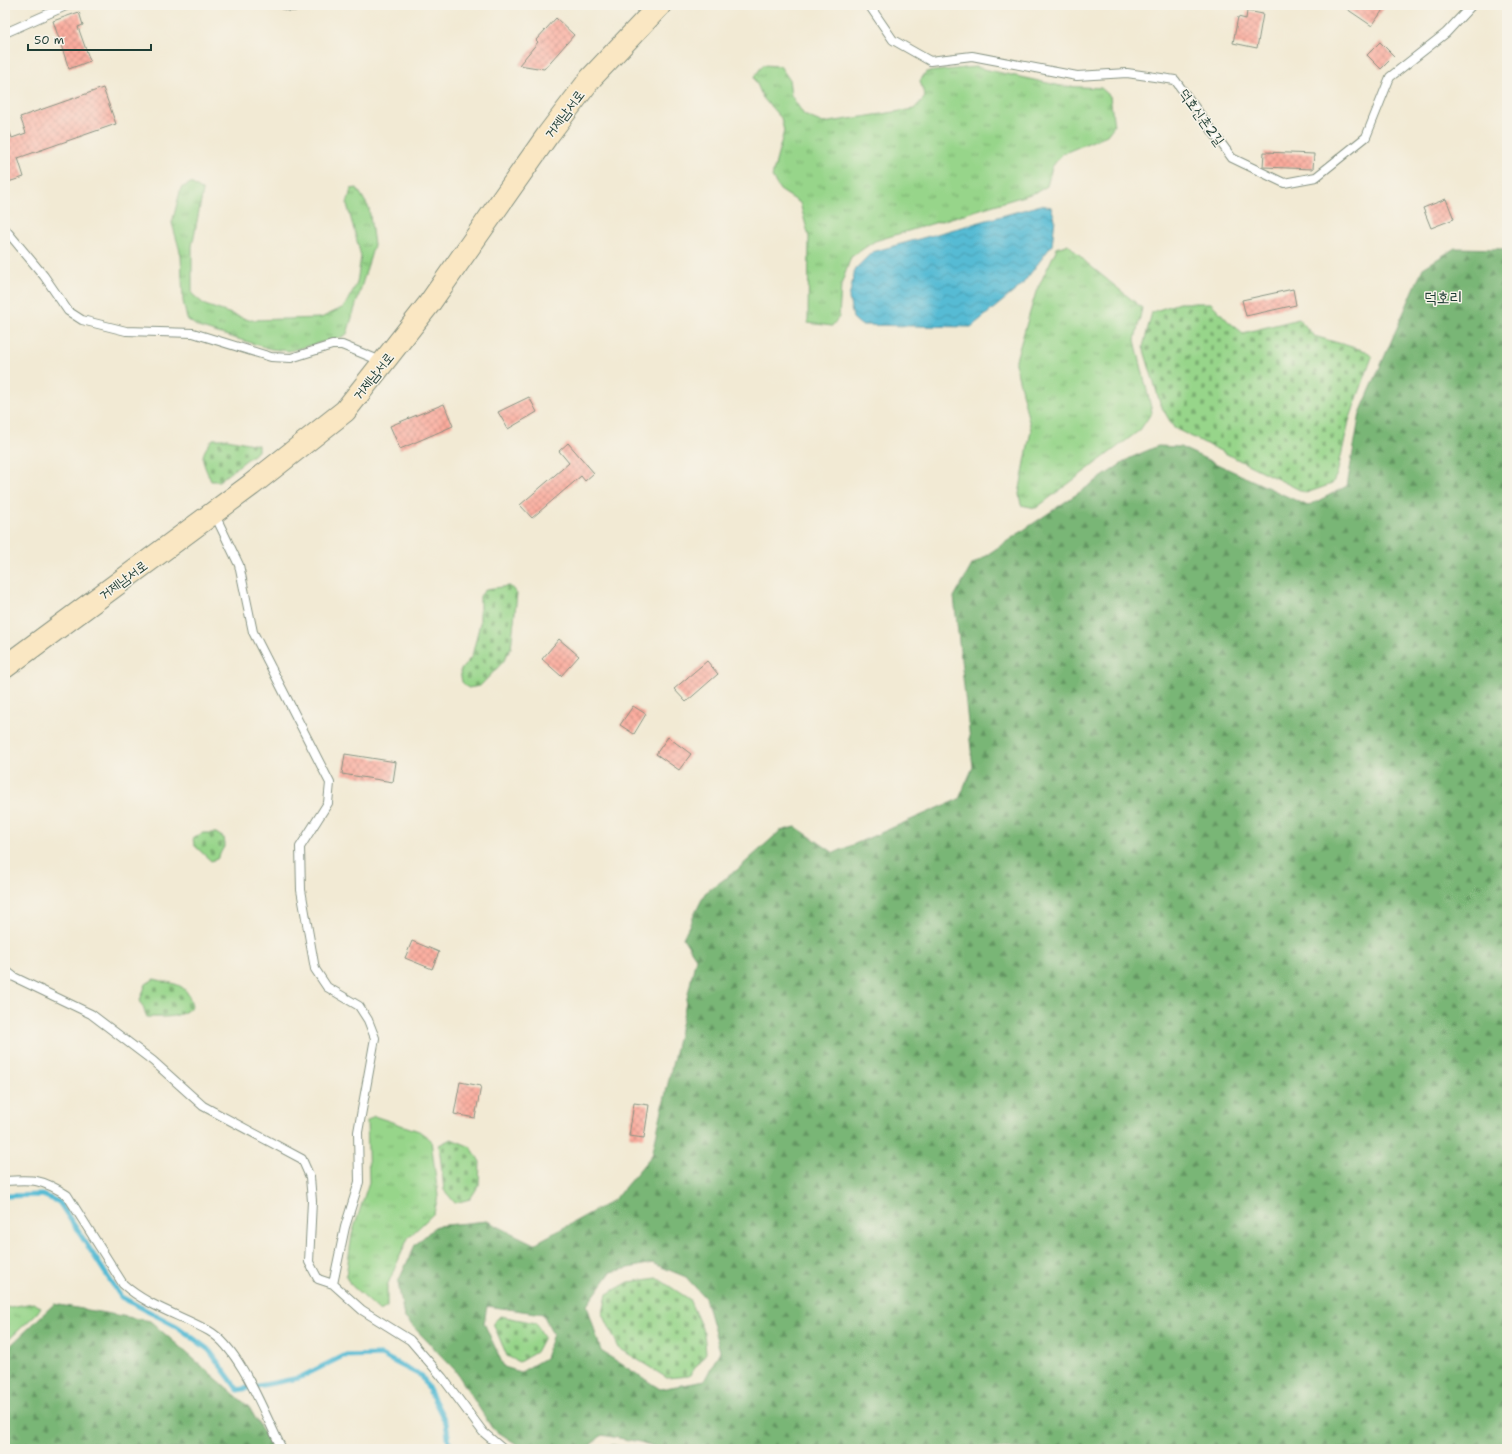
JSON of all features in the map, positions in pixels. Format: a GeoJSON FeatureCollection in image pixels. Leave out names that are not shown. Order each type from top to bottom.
{"type":"FeatureCollection","features":[{"type":"Feature","properties":{"kind":"main road","name":"거제남서로"},"geometry":{"type":"LineString","coordinates":[[5,667],[214,513],[345,410],[384,363],[429,304],[547,136],[591,78],[660,5]]}},
{"type":"Feature","properties":{"kind":"lane"},"geometry":{"type":"LineString","coordinates":[[5,33],[68,5]]}},
{"type":"Feature","properties":{"kind":"lane"},"geometry":{"type":"LineString","coordinates":[[284,5],[291,7],[312,5]]}},
{"type":"Feature","properties":{"kind":"lane","name":"덕호신촌2길"},"geometry":{"type":"LineString","coordinates":[[869,5],[893,40],[930,61],[972,56],[1077,76],[1127,73],[1175,80],[1232,158],[1284,183],[1316,177],[1366,137],[1390,77],[1446,33],[1472,5]]}},
{"type":"Feature","properties":{"kind":"lane"},"geometry":{"type":"LineString","coordinates":[[5,230],[44,276],[68,311],[82,320],[126,331],[193,333],[271,357],[291,358],[332,345],[342,345],[384,363]]}},
{"type":"Feature","properties":{"kind":"lane"},"geometry":{"type":"LineString","coordinates":[[214,513],[239,565],[253,632],[330,783],[328,803],[300,847],[301,890],[315,969],[327,987],[359,1006],[368,1020],[375,1038],[358,1132],[359,1182],[345,1227],[333,1284]]}},
{"type":"Feature","properties":{"kind":"lane"},"geometry":{"type":"LineString","coordinates":[[5,970],[14,977],[91,1014],[153,1061],[203,1106],[302,1159],[310,1177],[312,1201],[308,1262],[318,1279],[333,1284],[362,1310],[410,1340],[442,1377],[483,1432],[503,1449]]}},
{"type":"Feature","properties":{"kind":"lane"},"geometry":{"type":"LineString","coordinates":[[5,1181],[33,1179],[52,1185],[67,1194],[123,1284],[136,1296],[210,1331],[231,1350],[247,1377],[282,1449]]}},
{"type":"Feature","properties":{"kind":"green space"},"geometry":{"type":"Polygon","coordinates":[[[763,65],[780,66],[789,79],[791,95],[804,115],[823,123],[914,109],[925,97],[920,81],[926,72],[975,67],[1061,86],[1101,88],[1110,96],[1114,126],[1107,135],[1062,154],[1052,167],[1047,186],[1037,192],[875,241],[851,257],[841,285],[839,317],[832,326],[808,323],[809,237],[800,203],[780,190],[772,177],[784,131],[781,118],[763,98],[754,77],[763,65]]]}},
{"type":"Feature","properties":{"kind":"green space"},"geometry":{"type":"Polygon","coordinates":[[[191,183],[203,191],[192,246],[192,294],[205,305],[249,320],[321,318],[344,307],[357,283],[361,256],[347,204],[351,189],[357,188],[369,208],[374,245],[347,334],[342,337],[289,351],[271,349],[198,327],[187,319],[183,301],[181,255],[172,223],[181,188],[191,183]]]}},
{"type":"Feature","properties":{"kind":"green space"},"geometry":{"type":"Polygon","coordinates":[[[1068,244],[1088,264],[1142,308],[1135,340],[1152,412],[1140,430],[1036,508],[1021,505],[1019,494],[1031,430],[1015,363],[1036,292],[1057,248],[1068,244]]]}},
{"type":"Feature","properties":{"kind":"green space"},"geometry":{"type":"Polygon","coordinates":[[[1455,248],[1507,249],[1507,1449],[662,1449],[640,1442],[602,1435],[586,1449],[524,1449],[492,1428],[455,1370],[404,1317],[398,1282],[415,1245],[436,1226],[487,1221],[534,1244],[614,1200],[652,1155],[696,958],[683,938],[705,893],[737,870],[780,831],[796,827],[834,853],[959,799],[973,767],[954,597],[972,565],[1130,458],[1158,446],[1180,447],[1308,506],[1347,486],[1360,413],[1423,268],[1455,248]],[[652,1263],[611,1272],[587,1305],[601,1351],[660,1389],[704,1381],[720,1351],[705,1298],[686,1277],[652,1263]],[[487,1306],[484,1323],[504,1367],[521,1372],[545,1358],[553,1334],[543,1314],[487,1306]]]}},
{"type":"Feature","properties":{"kind":"green space"},"geometry":{"type":"Polygon","coordinates":[[[1179,303],[1211,303],[1229,322],[1243,333],[1299,319],[1314,336],[1366,351],[1372,357],[1349,421],[1337,474],[1332,484],[1306,493],[1174,428],[1161,406],[1143,347],[1152,312],[1179,303]]]}},
{"type":"Feature","properties":{"kind":"green space"},"geometry":{"type":"Polygon","coordinates":[[[213,439],[227,439],[258,445],[258,451],[219,481],[211,481],[205,468],[203,455],[213,439]]]}},
{"type":"Feature","properties":{"kind":"green space"},"geometry":{"type":"Polygon","coordinates":[[[510,586],[517,594],[511,648],[503,662],[480,686],[468,688],[462,682],[460,671],[472,656],[480,623],[480,596],[486,589],[510,586]]]}},
{"type":"Feature","properties":{"kind":"green space"},"geometry":{"type":"Polygon","coordinates":[[[203,833],[216,833],[224,838],[225,845],[217,859],[211,861],[194,845],[193,838],[203,833]]]}},
{"type":"Feature","properties":{"kind":"green space"},"geometry":{"type":"Polygon","coordinates":[[[154,979],[184,988],[190,998],[192,1006],[177,1015],[166,1017],[147,1017],[140,1000],[146,984],[154,979]]]}},
{"type":"Feature","properties":{"kind":"green space"},"geometry":{"type":"Polygon","coordinates":[[[374,1116],[419,1131],[431,1140],[438,1196],[434,1213],[408,1238],[387,1286],[387,1307],[380,1311],[350,1284],[346,1276],[352,1234],[369,1182],[367,1121],[374,1116]]]}},
{"type":"Feature","properties":{"kind":"green space"},"geometry":{"type":"Polygon","coordinates":[[[451,1139],[471,1147],[480,1162],[479,1185],[470,1199],[455,1203],[444,1190],[439,1145],[451,1139]]]}},
{"type":"Feature","properties":{"kind":"green space"},"geometry":{"type":"Polygon","coordinates":[[[657,1278],[689,1299],[704,1333],[706,1353],[689,1376],[667,1378],[619,1348],[603,1314],[607,1294],[629,1282],[657,1278]]]}},
{"type":"Feature","properties":{"kind":"green space"},"geometry":{"type":"Polygon","coordinates":[[[33,1303],[41,1307],[37,1313],[5,1343],[5,1308],[33,1303]]]}},
{"type":"Feature","properties":{"kind":"green space"},"geometry":{"type":"Polygon","coordinates":[[[54,1304],[150,1321],[249,1407],[273,1449],[5,1449],[5,1351],[54,1304]]]}},
{"type":"Feature","properties":{"kind":"green space"},"geometry":{"type":"Polygon","coordinates":[[[500,1316],[536,1323],[544,1337],[536,1352],[519,1362],[507,1356],[493,1323],[500,1316]]]}},
{"type":"Feature","properties":{"kind":"green space"},"geometry":{"type":"Polygon","coordinates":[[[614,1445],[628,1449],[599,1449],[603,1446],[614,1445]]]}},
{"type":"Feature","properties":{"kind":"water"},"geometry":{"type":"Polygon","coordinates":[[[1041,205],[1051,207],[1055,219],[1052,245],[1021,286],[971,327],[861,325],[853,318],[849,298],[855,269],[872,252],[1041,205]]]}},
{"type":"Feature","properties":{"kind":"building"},"geometry":{"type":"Polygon","coordinates":[[[1341,5],[1386,5],[1372,26],[1341,5]]]}},
{"type":"Feature","properties":{"kind":"building"},"geometry":{"type":"Polygon","coordinates":[[[1247,11],[1263,14],[1257,48],[1233,43],[1238,17],[1246,19],[1247,11]]]}},
{"type":"Feature","properties":{"kind":"building"},"geometry":{"type":"Polygon","coordinates":[[[79,12],[83,25],[78,27],[90,61],[69,69],[53,21],[79,12]]]}},
{"type":"Feature","properties":{"kind":"building"},"geometry":{"type":"Polygon","coordinates":[[[556,18],[574,35],[544,69],[519,65],[538,42],[536,40],[556,18]]]}},
{"type":"Feature","properties":{"kind":"building"},"geometry":{"type":"Polygon","coordinates":[[[1380,42],[1394,56],[1381,69],[1367,55],[1380,42]]]}},
{"type":"Feature","properties":{"kind":"building"},"geometry":{"type":"Polygon","coordinates":[[[103,88],[116,124],[18,158],[24,177],[5,183],[5,127],[8,127],[12,138],[26,133],[20,117],[103,88]]]}},
{"type":"Feature","properties":{"kind":"building"},"geometry":{"type":"Polygon","coordinates":[[[1264,152],[1314,154],[1313,169],[1263,167],[1264,152]]]}},
{"type":"Feature","properties":{"kind":"building"},"geometry":{"type":"Polygon","coordinates":[[[1446,199],[1454,219],[1431,228],[1423,208],[1446,199]]]}},
{"type":"Feature","properties":{"kind":"building"},"geometry":{"type":"Polygon","coordinates":[[[1293,289],[1296,305],[1246,316],[1242,300],[1293,289]]]}},
{"type":"Feature","properties":{"kind":"building"},"geometry":{"type":"Polygon","coordinates":[[[529,397],[537,412],[508,429],[498,412],[529,397]]]}},
{"type":"Feature","properties":{"kind":"building"},"geometry":{"type":"Polygon","coordinates":[[[444,404],[453,426],[400,449],[390,426],[444,404]]]}},
{"type":"Feature","properties":{"kind":"building"},"geometry":{"type":"Polygon","coordinates":[[[568,443],[594,473],[585,481],[581,476],[532,518],[520,505],[569,463],[559,451],[568,443]]]}},
{"type":"Feature","properties":{"kind":"building"},"geometry":{"type":"Polygon","coordinates":[[[559,639],[579,656],[561,676],[542,659],[559,639]]]}},
{"type":"Feature","properties":{"kind":"building"},"geometry":{"type":"Polygon","coordinates":[[[707,661],[718,674],[686,702],[674,689],[707,661]]]}},
{"type":"Feature","properties":{"kind":"building"},"geometry":{"type":"Polygon","coordinates":[[[633,706],[646,714],[634,734],[620,725],[633,706]]]}},
{"type":"Feature","properties":{"kind":"building"},"geometry":{"type":"Polygon","coordinates":[[[668,737],[691,754],[679,770],[656,754],[668,737]]]}},
{"type":"Feature","properties":{"kind":"building"},"geometry":{"type":"Polygon","coordinates":[[[345,754],[396,762],[393,782],[342,774],[345,754]]]}},
{"type":"Feature","properties":{"kind":"building"},"geometry":{"type":"Polygon","coordinates":[[[412,941],[439,952],[432,969],[405,958],[412,941]]]}},
{"type":"Feature","properties":{"kind":"building"},"geometry":{"type":"Polygon","coordinates":[[[460,1082],[481,1086],[475,1118],[454,1114],[460,1082]]]}},
{"type":"Feature","properties":{"kind":"building"},"geometry":{"type":"Polygon","coordinates":[[[634,1103],[649,1105],[644,1138],[629,1136],[634,1103]]]}},
{"type":"Feature","properties":{"kind":"waterway"},"geometry":{"type":"LineString","coordinates":[[5,1196],[42,1195],[59,1202],[121,1297],[178,1327],[209,1350],[238,1390],[299,1378],[343,1356],[381,1355],[422,1376],[446,1423],[450,1449]]}},
{"type":"Feature","properties":{"kind":"district","name":"덕호리"},"geometry":{"type":"Point","coordinates":[1443,297]}}]}
